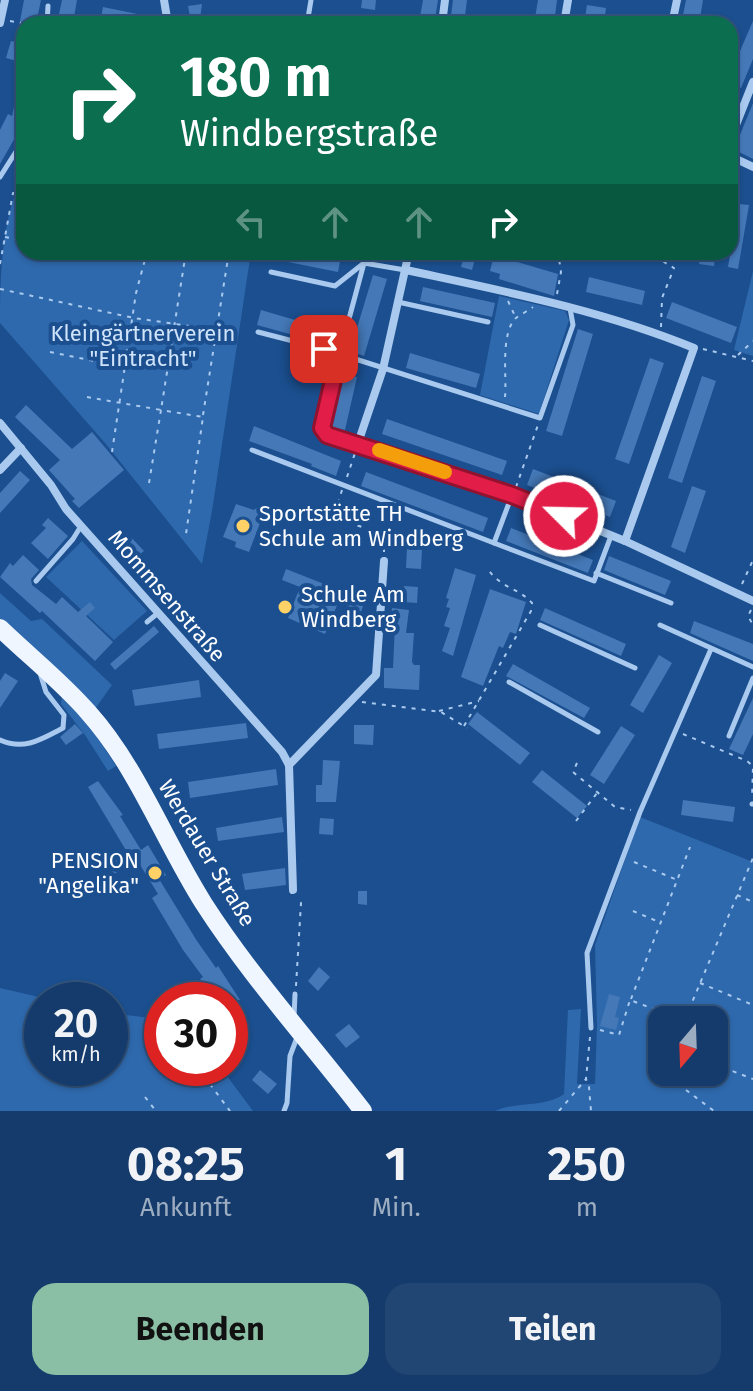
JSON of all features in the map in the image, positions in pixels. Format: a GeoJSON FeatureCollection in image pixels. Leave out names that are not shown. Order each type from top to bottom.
{"type":"FeatureCollection","features":[{"type":"Feature","properties":{"kind":"main road","name":"Werdauer Straße"},"geometry":{"type":"LineString","coordinates":[[0,628],[89,712],[145,797],[204,903],[363,1111]]}},
{"type":"Feature","properties":{"kind":"street"},"geometry":{"type":"LineString","coordinates":[[0,21],[5,0]]}},
{"type":"Feature","properties":{"kind":"street"},"geometry":{"type":"LineString","coordinates":[[738,120],[753,82]]}},
{"type":"Feature","properties":{"kind":"street"},"geometry":{"type":"LineString","coordinates":[[408,260],[383,369],[358,443],[512,495],[625,541],[738,592],[753,603]]}},
{"type":"Feature","properties":{"kind":"street"},"geometry":{"type":"LineString","coordinates":[[406,270],[569,307],[662,334],[694,348],[625,541]]}},
{"type":"Feature","properties":{"kind":"street","name":"Mommsenstraße"},"geometry":{"type":"LineString","coordinates":[[0,423],[81,525],[282,752],[289,765]]}},
{"type":"Feature","properties":{"kind":"street"},"geometry":{"type":"LineString","coordinates":[[0,470],[21,448]]}},
{"type":"Feature","properties":{"kind":"street"},"geometry":{"type":"LineString","coordinates":[[293,890],[289,765],[376,675],[384,561]]}},
{"type":"Feature","properties":{"kind":"lane"},"geometry":{"type":"LineString","coordinates":[[47,16],[48,6]]}},
{"type":"Feature","properties":{"kind":"lane"},"geometry":{"type":"LineString","coordinates":[[0,177],[16,152]]}},
{"type":"Feature","properties":{"kind":"lane"},"geometry":{"type":"LineString","coordinates":[[271,272],[335,286],[364,263],[406,270]]}},
{"type":"Feature","properties":{"kind":"lane"},"geometry":{"type":"LineString","coordinates":[[358,443],[327,435],[322,428],[364,263]]}},
{"type":"Feature","properties":{"kind":"lane"},"geometry":{"type":"LineString","coordinates":[[398,302],[488,322]]}},
{"type":"Feature","properties":{"kind":"lane"},"geometry":{"type":"LineString","coordinates":[[258,332],[339,354],[540,418],[573,325],[569,307]]}},
{"type":"Feature","properties":{"kind":"lane"},"geometry":{"type":"LineString","coordinates":[[252,450],[594,581],[611,536]]}},
{"type":"Feature","properties":{"kind":"lane"},"geometry":{"type":"LineString","coordinates":[[494,543],[512,495]]}},
{"type":"Feature","properties":{"kind":"lane"},"geometry":{"type":"LineString","coordinates":[[36,581],[73,539],[81,525]]}},
{"type":"Feature","properties":{"kind":"lane"},"geometry":{"type":"LineString","coordinates":[[596,573],[671,603]]}},
{"type":"Feature","properties":{"kind":"lane"},"geometry":{"type":"LineString","coordinates":[[147,622],[158,613]]}},
{"type":"Feature","properties":{"kind":"lane"},"geometry":{"type":"LineString","coordinates":[[540,625],[635,668]]}},
{"type":"Feature","properties":{"kind":"lane"},"geometry":{"type":"LineString","coordinates":[[660,625],[753,667]]}},
{"type":"Feature","properties":{"kind":"lane"},"geometry":{"type":"LineString","coordinates":[[591,1028],[587,953],[640,812],[711,649]]}},
{"type":"Feature","properties":{"kind":"lane"},"geometry":{"type":"LineString","coordinates":[[0,740],[8,744],[27,745],[63,728],[64,715],[46,692],[35,661]]}},
{"type":"Feature","properties":{"kind":"lane"},"geometry":{"type":"LineString","coordinates":[[729,736],[753,678]]}},
{"type":"Feature","properties":{"kind":"lane"},"geometry":{"type":"LineString","coordinates":[[509,682],[598,732]]}},
{"type":"Feature","properties":{"kind":"lane"},"geometry":{"type":"LineString","coordinates":[[284,1111],[297,1026],[295,994]]}},
{"type":"Feature","properties":{"kind":"path"},"geometry":{"type":"LineString","coordinates":[[0,264],[13,193],[16,193]]}},
{"type":"Feature","properties":{"kind":"path"},"geometry":{"type":"LineString","coordinates":[[4,237],[16,239]]}},
{"type":"Feature","properties":{"kind":"path"},"geometry":{"type":"LineString","coordinates":[[112,452],[143,260]]}},
{"type":"Feature","properties":{"kind":"path"},"geometry":{"type":"LineString","coordinates":[[149,483],[185,260]]}},
{"type":"Feature","properties":{"kind":"path"},"geometry":{"type":"LineString","coordinates":[[186,534],[228,260]]}},
{"type":"Feature","properties":{"kind":"path"},"geometry":{"type":"LineString","coordinates":[[554,303],[561,272],[559,260]]}},
{"type":"Feature","properties":{"kind":"path"},"geometry":{"type":"LineString","coordinates":[[662,334],[662,298],[674,268],[664,260]]}},
{"type":"Feature","properties":{"kind":"path"},"geometry":{"type":"LineString","coordinates":[[0,289],[134,318],[217,330]]}},
{"type":"Feature","properties":{"kind":"path"},"geometry":{"type":"LineString","coordinates":[[506,292],[516,318]]}},
{"type":"Feature","properties":{"kind":"path"},"geometry":{"type":"LineString","coordinates":[[504,407],[505,350],[516,318],[535,305],[537,299]]}},
{"type":"Feature","properties":{"kind":"path"},"geometry":{"type":"LineString","coordinates":[[737,356],[753,341]]}},
{"type":"Feature","properties":{"kind":"path"},"geometry":{"type":"LineString","coordinates":[[694,348],[753,361]]}},
{"type":"Feature","properties":{"kind":"path"},"geometry":{"type":"LineString","coordinates":[[50,352],[126,367]]}},
{"type":"Feature","properties":{"kind":"path"},"geometry":{"type":"LineString","coordinates":[[87,397],[203,417]]}},
{"type":"Feature","properties":{"kind":"path"},"geometry":{"type":"LineString","coordinates":[[512,495],[540,418]]}},
{"type":"Feature","properties":{"kind":"path"},"geometry":{"type":"LineString","coordinates":[[358,443],[335,513],[340,518],[374,530],[384,538],[384,561]]}},
{"type":"Feature","properties":{"kind":"path"},"geometry":{"type":"LineString","coordinates":[[738,592],[753,560]]}},
{"type":"Feature","properties":{"kind":"path"},"geometry":{"type":"LineString","coordinates":[[438,711],[466,727],[527,618],[532,603],[526,596],[495,580],[487,568]]}},
{"type":"Feature","properties":{"kind":"path"},"geometry":{"type":"LineString","coordinates":[[753,603],[748,616],[753,625]]}},
{"type":"Feature","properties":{"kind":"path"},"geometry":{"type":"LineString","coordinates":[[351,701],[438,711],[480,701]]}},
{"type":"Feature","properties":{"kind":"path"},"geometry":{"type":"LineString","coordinates":[[675,731],[753,766],[752,804]]}},
{"type":"Feature","properties":{"kind":"path"},"geometry":{"type":"LineString","coordinates":[[577,763],[573,772],[615,807],[640,812]]}},
{"type":"Feature","properties":{"kind":"path"},"geometry":{"type":"LineString","coordinates":[[576,821],[597,793]]}},
{"type":"Feature","properties":{"kind":"path"},"geometry":{"type":"LineString","coordinates":[[591,1111],[586,1079],[591,1028],[619,1035],[690,847]]}},
{"type":"Feature","properties":{"kind":"path"},"geometry":{"type":"LineString","coordinates":[[690,1006],[753,858]]}},
{"type":"Feature","properties":{"kind":"path"},"geometry":{"type":"LineString","coordinates":[[634,862],[676,880]]}},
{"type":"Feature","properties":{"kind":"path"},"geometry":{"type":"LineString","coordinates":[[293,890],[301,903],[295,994]]}},
{"type":"Feature","properties":{"kind":"path"},"geometry":{"type":"LineString","coordinates":[[737,895],[753,902]]}},
{"type":"Feature","properties":{"kind":"path"},"geometry":{"type":"LineString","coordinates":[[633,911],[660,922]]}},
{"type":"Feature","properties":{"kind":"path"},"geometry":{"type":"LineString","coordinates":[[700,983],[753,1005]]}},
{"type":"Feature","properties":{"kind":"path"},"geometry":{"type":"LineString","coordinates":[[630,1000],[648,1007]]}},
{"type":"Feature","properties":{"kind":"path"},"geometry":{"type":"LineString","coordinates":[[728,1069],[753,1079]]}},
{"type":"Feature","properties":{"kind":"path"},"geometry":{"type":"LineString","coordinates":[[559,1111],[586,1079]]}},
{"type":"Feature","properties":{"kind":"path"},"geometry":{"type":"LineString","coordinates":[[211,1086],[230,1111]]}},
{"type":"Feature","properties":{"kind":"path"},"geometry":{"type":"LineString","coordinates":[[681,1086],[714,1111]]}},
{"type":"Feature","properties":{"kind":"path"},"geometry":{"type":"LineString","coordinates":[[145,1097],[156,1111]]}},
{"type":"Feature","properties":{"kind":"green space","name":"Kleingärtnerverein \"Eintracht\""},"geometry":{"type":"Polygon","coordinates":[[[16,192],[16,260],[250,260],[202,564],[105,443],[0,323],[2,267],[16,192]]]}},
{"type":"Feature","properties":{"kind":"green space"},"geometry":{"type":"Polygon","coordinates":[[[753,271],[753,356],[734,350],[753,271]]]}},
{"type":"Feature","properties":{"kind":"green space"},"geometry":{"type":"Polygon","coordinates":[[[499,296],[565,311],[569,320],[539,414],[480,395],[499,296]]]}},
{"type":"Feature","properties":{"kind":"green space"},"geometry":{"type":"Polygon","coordinates":[[[82,541],[147,611],[114,640],[46,577],[82,541]]]}},
{"type":"Feature","properties":{"kind":"green space"},"geometry":{"type":"Polygon","coordinates":[[[0,593],[31,621],[42,619],[112,685],[95,709],[0,619],[0,593]]]}},
{"type":"Feature","properties":{"kind":"green space"},"geometry":{"type":"Polygon","coordinates":[[[62,695],[92,729],[116,766],[108,771],[61,704],[62,695]]]}},
{"type":"Feature","properties":{"kind":"green space"},"geometry":{"type":"Polygon","coordinates":[[[640,817],[753,862],[753,1111],[495,1111],[548,1101],[564,1094],[568,1010],[581,1009],[577,1084],[595,1084],[595,945],[640,817]]]}},
{"type":"Feature","properties":{"kind":"green space"},"geometry":{"type":"Polygon","coordinates":[[[0,988],[24,994],[24,1086],[128,1086],[128,1015],[144,1017],[144,1086],[234,1086],[253,1111],[0,1111],[0,988]]]}},
{"type":"Feature","properties":{"kind":"building"},"geometry":{"type":"Polygon","coordinates":[[[24,0],[41,0],[38,16],[21,16],[24,0]]]}},
{"type":"Feature","properties":{"kind":"building"},"geometry":{"type":"Polygon","coordinates":[[[62,0],[77,0],[74,16],[59,14],[62,0]]]}},
{"type":"Feature","properties":{"kind":"building"},"geometry":{"type":"Polygon","coordinates":[[[362,0],[376,0],[375,10],[361,8],[362,0]]]}},
{"type":"Feature","properties":{"kind":"building"},"geometry":{"type":"Polygon","coordinates":[[[423,0],[438,0],[435,16],[420,16],[423,0]]]}},
{"type":"Feature","properties":{"kind":"building"},"geometry":{"type":"Polygon","coordinates":[[[453,0],[467,0],[465,16],[451,16],[453,0]]]}},
{"type":"Feature","properties":{"kind":"building"},"geometry":{"type":"Polygon","coordinates":[[[538,0],[557,0],[555,16],[535,16],[538,0]]]}},
{"type":"Feature","properties":{"kind":"building"},"geometry":{"type":"Polygon","coordinates":[[[686,0],[703,0],[700,16],[683,15],[686,0]]]}},
{"type":"Feature","properties":{"kind":"building"},"geometry":{"type":"Polygon","coordinates":[[[202,4],[200,16],[190,16],[188,6],[202,4]]]}},
{"type":"Feature","properties":{"kind":"building"},"geometry":{"type":"Polygon","coordinates":[[[587,5],[606,8],[605,16],[585,16],[587,5]]]}},
{"type":"Feature","properties":{"kind":"building"},"geometry":{"type":"Polygon","coordinates":[[[103,7],[147,16],[101,16],[103,7]]]}},
{"type":"Feature","properties":{"kind":"building"},"geometry":{"type":"Polygon","coordinates":[[[753,21],[753,59],[741,88],[738,87],[738,56],[753,21]]]}},
{"type":"Feature","properties":{"kind":"building"},"geometry":{"type":"Polygon","coordinates":[[[11,41],[16,42],[16,61],[6,58],[11,41]]]}},
{"type":"Feature","properties":{"kind":"building"},"geometry":{"type":"Polygon","coordinates":[[[16,98],[16,136],[0,164],[0,130],[8,114],[12,116],[16,98]]]}},
{"type":"Feature","properties":{"kind":"building"},"geometry":{"type":"Polygon","coordinates":[[[753,103],[753,159],[738,152],[738,140],[753,103]]]}},
{"type":"Feature","properties":{"kind":"building"},"geometry":{"type":"Polygon","coordinates":[[[739,204],[749,205],[738,269],[728,267],[729,260],[738,260],[739,204]]]}},
{"type":"Feature","properties":{"kind":"building"},"geometry":{"type":"Polygon","coordinates":[[[278,260],[340,260],[338,272],[278,260]]]}},
{"type":"Feature","properties":{"kind":"building"},"geometry":{"type":"Polygon","coordinates":[[[463,260],[475,260],[472,270],[461,267],[463,260]]]}},
{"type":"Feature","properties":{"kind":"building"},"geometry":{"type":"Polygon","coordinates":[[[493,260],[511,260],[558,274],[554,296],[499,279],[500,274],[490,271],[493,260]]]}},
{"type":"Feature","properties":{"kind":"building"},"geometry":{"type":"Polygon","coordinates":[[[700,260],[715,260],[714,266],[699,264],[700,260]]]}},
{"type":"Feature","properties":{"kind":"building"},"geometry":{"type":"Polygon","coordinates":[[[373,275],[387,279],[364,356],[350,351],[373,275]]]}},
{"type":"Feature","properties":{"kind":"building"},"geometry":{"type":"Polygon","coordinates":[[[589,277],[645,291],[642,305],[586,292],[589,277]]]}},
{"type":"Feature","properties":{"kind":"building"},"geometry":{"type":"Polygon","coordinates":[[[423,287],[495,303],[492,317],[420,301],[423,287]]]}},
{"type":"Feature","properties":{"kind":"building"},"geometry":{"type":"Polygon","coordinates":[[[672,302],[737,327],[731,343],[666,318],[672,302]]]}},
{"type":"Feature","properties":{"kind":"building"},"geometry":{"type":"Polygon","coordinates":[[[261,310],[326,329],[322,343],[257,325],[261,310]]]}},
{"type":"Feature","properties":{"kind":"building"},"geometry":{"type":"Polygon","coordinates":[[[578,329],[593,334],[562,436],[546,431],[578,329]]]}},
{"type":"Feature","properties":{"kind":"building"},"geometry":{"type":"Polygon","coordinates":[[[410,353],[480,374],[476,388],[406,368],[410,353]]]}},
{"type":"Feature","properties":{"kind":"building"},"geometry":{"type":"Polygon","coordinates":[[[650,358],[664,363],[629,464],[615,459],[650,358]]]}},
{"type":"Feature","properties":{"kind":"building"},"geometry":{"type":"Polygon","coordinates":[[[342,374],[357,377],[345,430],[330,427],[342,374]]]}},
{"type":"Feature","properties":{"kind":"building"},"geometry":{"type":"Polygon","coordinates":[[[702,376],[716,381],[682,483],[668,478],[702,376]]]}},
{"type":"Feature","properties":{"kind":"building"},"geometry":{"type":"Polygon","coordinates":[[[26,405],[72,449],[92,432],[124,470],[79,508],[72,501],[75,499],[49,470],[60,460],[15,417],[26,405]]]}},
{"type":"Feature","properties":{"kind":"building"},"geometry":{"type":"Polygon","coordinates":[[[387,419],[507,461],[502,475],[382,434],[387,419]]]}},
{"type":"Feature","properties":{"kind":"building"},"geometry":{"type":"Polygon","coordinates":[[[254,426],[341,461],[336,476],[249,441],[254,426]]]}},
{"type":"Feature","properties":{"kind":"building"},"geometry":{"type":"Polygon","coordinates":[[[533,469],[616,501],[610,517],[527,485],[533,469]]]}},
{"type":"Feature","properties":{"kind":"building"},"geometry":{"type":"Polygon","coordinates":[[[20,471],[30,480],[0,513],[0,493],[20,471]]]}},
{"type":"Feature","properties":{"kind":"building"},"geometry":{"type":"Polygon","coordinates":[[[366,472],[488,518],[483,532],[361,486],[366,472]]]}},
{"type":"Feature","properties":{"kind":"building"},"geometry":{"type":"Polygon","coordinates":[[[692,486],[706,491],[685,553],[671,547],[692,486]]]}},
{"type":"Feature","properties":{"kind":"building","name":"Sportstätte TH Schule am Windberg"},"geometry":{"type":"Polygon","coordinates":[[[262,503],[263,515],[249,552],[235,547],[236,542],[223,537],[236,504],[254,510],[262,503]]]}},
{"type":"Feature","properties":{"kind":"building"},"geometry":{"type":"Polygon","coordinates":[[[48,518],[68,536],[48,559],[31,543],[46,528],[42,525],[48,518]]]}},
{"type":"Feature","properties":{"kind":"building"},"geometry":{"type":"Polygon","coordinates":[[[511,528],[593,560],[588,573],[506,541],[511,528]]]}},
{"type":"Feature","properties":{"kind":"building"},"geometry":{"type":"Polygon","coordinates":[[[129,535],[144,551],[134,559],[120,543],[129,535]]]}},
{"type":"Feature","properties":{"kind":"building"},"geometry":{"type":"Polygon","coordinates":[[[407,548],[422,549],[421,569],[406,568],[407,548]]]}},
{"type":"Feature","properties":{"kind":"building"},"geometry":{"type":"Polygon","coordinates":[[[23,555],[39,570],[31,579],[32,585],[56,604],[62,597],[78,612],[90,602],[95,608],[86,616],[113,642],[95,661],[0,577],[10,563],[13,566],[23,555]]]}},
{"type":"Feature","properties":{"kind":"building"},"geometry":{"type":"Polygon","coordinates":[[[609,556],[671,581],[665,595],[604,570],[609,556]]]}},
{"type":"Feature","properties":{"kind":"building"},"geometry":{"type":"Polygon","coordinates":[[[455,568],[476,575],[453,656],[442,651],[450,628],[444,626],[450,608],[446,607],[449,599],[446,598],[455,568]]]}},
{"type":"Feature","properties":{"kind":"building","name":"Schule Am Windberg"},"geometry":{"type":"Polygon","coordinates":[[[286,569],[365,600],[361,612],[338,603],[325,634],[288,618],[300,587],[282,580],[286,569]]]}},
{"type":"Feature","properties":{"kind":"building"},"geometry":{"type":"Polygon","coordinates":[[[404,586],[418,587],[417,603],[403,602],[404,586]]]}},
{"type":"Feature","properties":{"kind":"building"},"geometry":{"type":"Polygon","coordinates":[[[490,589],[526,602],[516,634],[510,632],[503,648],[499,646],[483,686],[461,677],[490,589]]]}},
{"type":"Feature","properties":{"kind":"building"},"geometry":{"type":"Polygon","coordinates":[[[392,608],[409,610],[406,633],[414,633],[412,662],[420,665],[419,690],[384,688],[384,668],[393,668],[395,624],[390,624],[392,608]]]}},
{"type":"Feature","properties":{"kind":"building"},"geometry":{"type":"Polygon","coordinates":[[[545,608],[626,644],[621,656],[540,620],[545,608]]]}},
{"type":"Feature","properties":{"kind":"building"},"geometry":{"type":"Polygon","coordinates":[[[694,621],[753,644],[753,661],[690,633],[694,621]]]}},
{"type":"Feature","properties":{"kind":"building"},"geometry":{"type":"Polygon","coordinates":[[[154,626],[159,632],[115,670],[110,664],[154,626]]]}},
{"type":"Feature","properties":{"kind":"building"},"geometry":{"type":"Polygon","coordinates":[[[659,655],[672,663],[643,713],[630,705],[659,655]]]}},
{"type":"Feature","properties":{"kind":"building"},"geometry":{"type":"Polygon","coordinates":[[[513,664],[590,708],[584,718],[506,676],[513,664]]]}},
{"type":"Feature","properties":{"kind":"building"},"geometry":{"type":"Polygon","coordinates":[[[5,673],[18,681],[0,708],[0,681],[5,673]]]}},
{"type":"Feature","properties":{"kind":"building"},"geometry":{"type":"Polygon","coordinates":[[[199,680],[201,697],[135,706],[132,690],[199,680]]]}},
{"type":"Feature","properties":{"kind":"building"},"geometry":{"type":"Polygon","coordinates":[[[753,698],[753,734],[743,755],[729,749],[753,698]]]}},
{"type":"Feature","properties":{"kind":"building"},"geometry":{"type":"Polygon","coordinates":[[[477,712],[530,753],[520,765],[468,724],[477,712]]]}},
{"type":"Feature","properties":{"kind":"building"},"geometry":{"type":"Polygon","coordinates":[[[246,723],[248,738],[159,749],[157,734],[246,723]]]}},
{"type":"Feature","properties":{"kind":"building"},"geometry":{"type":"Polygon","coordinates":[[[75,724],[83,733],[66,745],[60,737],[75,724]]]}},
{"type":"Feature","properties":{"kind":"building"},"geometry":{"type":"Polygon","coordinates":[[[354,725],[374,725],[373,745],[354,744],[354,725]]]}},
{"type":"Feature","properties":{"kind":"building"},"geometry":{"type":"Polygon","coordinates":[[[621,726],[635,735],[604,784],[590,775],[621,726]]]}},
{"type":"Feature","properties":{"kind":"building"},"geometry":{"type":"Polygon","coordinates":[[[323,760],[340,761],[336,802],[316,802],[316,785],[322,785],[323,760]]]}},
{"type":"Feature","properties":{"kind":"building"},"geometry":{"type":"Polygon","coordinates":[[[276,769],[278,785],[190,798],[188,782],[276,769]]]}},
{"type":"Feature","properties":{"kind":"building"},"geometry":{"type":"Polygon","coordinates":[[[542,770],[587,806],[577,818],[532,782],[542,770]]]}},
{"type":"Feature","properties":{"kind":"building"},"geometry":{"type":"Polygon","coordinates":[[[98,781],[123,815],[120,816],[141,850],[148,845],[166,875],[159,879],[197,941],[228,982],[202,982],[200,979],[203,977],[152,898],[158,894],[137,860],[114,874],[108,864],[127,852],[88,787],[98,781]]]}},
{"type":"Feature","properties":{"kind":"building"},"geometry":{"type":"Polygon","coordinates":[[[683,800],[735,807],[733,822],[681,815],[683,800]]]}},
{"type":"Feature","properties":{"kind":"building"},"geometry":{"type":"Polygon","coordinates":[[[282,817],[284,832],[218,841],[216,828],[282,817]]]}},
{"type":"Feature","properties":{"kind":"building"},"geometry":{"type":"Polygon","coordinates":[[[320,818],[334,819],[333,835],[319,834],[320,818]]]}},
{"type":"Feature","properties":{"kind":"building"},"geometry":{"type":"Polygon","coordinates":[[[285,868],[286,885],[245,890],[242,874],[285,868]]]}},
{"type":"Feature","properties":{"kind":"building"},"geometry":{"type":"Polygon","coordinates":[[[358,891],[367,891],[367,905],[358,904],[358,891]]]}},
{"type":"Feature","properties":{"kind":"building"},"geometry":{"type":"Polygon","coordinates":[[[319,967],[330,977],[318,991],[308,981],[319,967]]]}},
{"type":"Feature","properties":{"kind":"building"},"geometry":{"type":"Polygon","coordinates":[[[609,994],[620,997],[615,1017],[619,1018],[616,1030],[600,1026],[609,994]]]}},
{"type":"Feature","properties":{"kind":"building"},"geometry":{"type":"Polygon","coordinates":[[[349,1024],[360,1037],[346,1048],[335,1035],[349,1024]]]}},
{"type":"Feature","properties":{"kind":"building"},"geometry":{"type":"Polygon","coordinates":[[[260,1070],[277,1084],[268,1094],[252,1080],[260,1070]]]}},
{"type":"Feature","properties":{"kind":"slow traffic"},"geometry":{"type":"LineString","coordinates":[[379,450],[445,472]]}},
{"type":"Feature","properties":{"kind":"place","name":"Sportstätte TH Schule am Windberg"},"geometry":{"type":"Point","coordinates":[243,526]}},
{"type":"Feature","properties":{"kind":"place","name":"Schule Am Windberg"},"geometry":{"type":"Point","coordinates":[285,607]}},
{"type":"Feature","properties":{"kind":"place","name":"PENSION \"Angelika\""},"geometry":{"type":"Point","coordinates":[155,873]}},
{"type":"Feature","properties":{"kind":"route"},"geometry":{"type":"LineString","coordinates":[[324,349],[339,354],[322,428],[327,435],[512,495],[564,516]]}}]}
